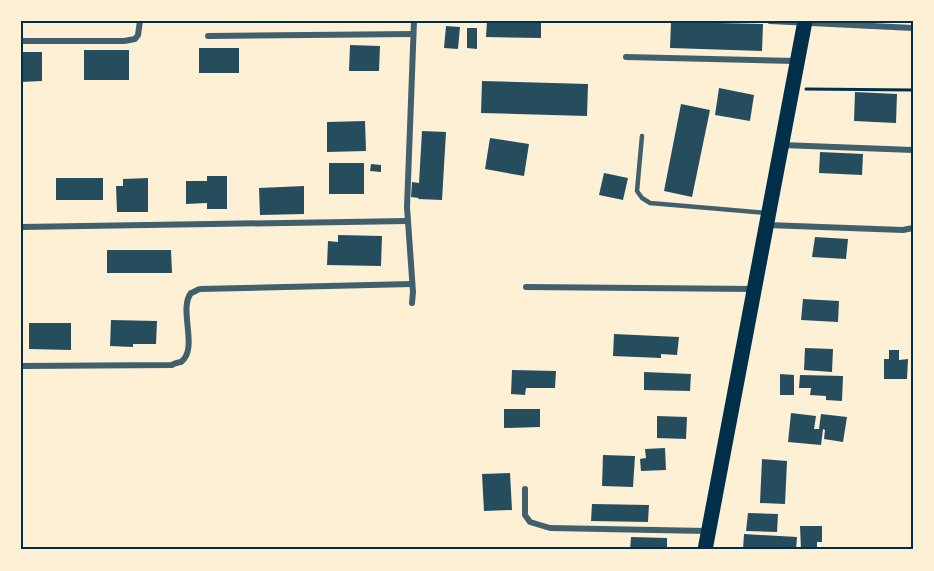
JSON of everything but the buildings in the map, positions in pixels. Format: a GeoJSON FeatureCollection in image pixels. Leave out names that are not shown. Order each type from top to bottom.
{"type":"FeatureCollection","features":[{"type":"Feature","properties":{"kind":"main road"},"geometry":{"type":"LineString","coordinates":[[705,550],[805,22]]}},
{"type":"Feature","properties":{"kind":"street"},"geometry":{"type":"LineString","coordinates":[[21,41],[124,41],[135,39],[138,35],[140,21]]}},
{"type":"Feature","properties":{"kind":"street"},"geometry":{"type":"LineString","coordinates":[[412,303],[407,221],[414,21]]}},
{"type":"Feature","properties":{"kind":"street"},"geometry":{"type":"LineString","coordinates":[[770,21],[913,28]]}},
{"type":"Feature","properties":{"kind":"street"},"geometry":{"type":"LineString","coordinates":[[208,36],[413,34]]}},
{"type":"Feature","properties":{"kind":"street"},"geometry":{"type":"LineString","coordinates":[[626,57],[798,61]]}},
{"type":"Feature","properties":{"kind":"street"},"geometry":{"type":"LineString","coordinates":[[782,145],[913,150]]}},
{"type":"Feature","properties":{"kind":"street"},"geometry":{"type":"LineString","coordinates":[[767,219],[903,230],[913,228]]}},
{"type":"Feature","properties":{"kind":"street"},"geometry":{"type":"LineString","coordinates":[[21,227],[407,221]]}},
{"type":"Feature","properties":{"kind":"street"},"geometry":{"type":"LineString","coordinates":[[21,366],[172,365],[180,362],[186,355],[188,345],[187,302],[192,293],[200,289],[412,284]]}},
{"type":"Feature","properties":{"kind":"street"},"geometry":{"type":"LineString","coordinates":[[526,286],[755,289]]}},
{"type":"Feature","properties":{"kind":"street"},"geometry":{"type":"LineString","coordinates":[[525,489],[525,515],[530,522],[550,528],[708,531]]}},
{"type":"Feature","properties":{"kind":"lane"},"geometry":{"type":"LineString","coordinates":[[642,136],[637,191],[642,198],[650,203],[767,219]]}},
{"type":"Feature","properties":{"kind":"path"},"geometry":{"type":"LineString","coordinates":[[793,89],[913,90]]}}]}
